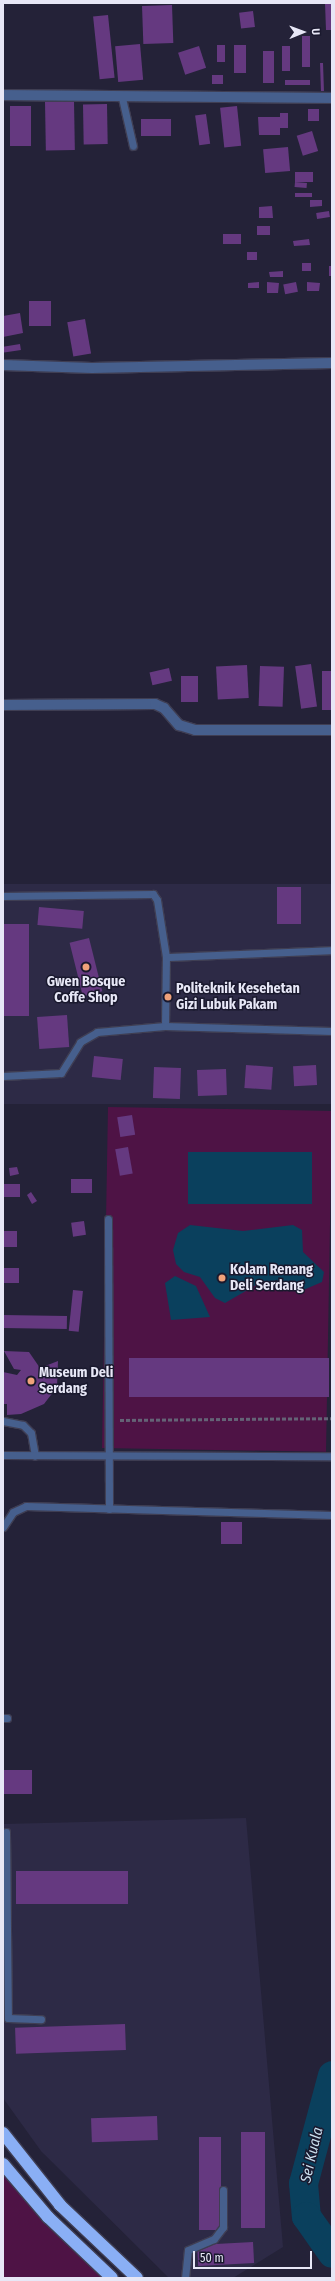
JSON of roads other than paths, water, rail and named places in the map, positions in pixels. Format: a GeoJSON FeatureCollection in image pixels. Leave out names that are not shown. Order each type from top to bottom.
{"type":"FeatureCollection","features":[{"type":"Feature","properties":{"kind":"highway"},"geometry":{"type":"LineString","coordinates":[[3,2133],[60,2205],[136,2278]]}},
{"type":"Feature","properties":{"kind":"highway"},"geometry":{"type":"LineString","coordinates":[[3,2164],[48,2217],[112,2278]]}},
{"type":"Feature","properties":{"kind":"street"},"geometry":{"type":"LineString","coordinates":[[3,95],[122,98],[332,98]]}},
{"type":"Feature","properties":{"kind":"street"},"geometry":{"type":"LineString","coordinates":[[3,365],[92,368],[332,363]]}},
{"type":"Feature","properties":{"kind":"street"},"geometry":{"type":"LineString","coordinates":[[3,705],[155,704],[164,708],[179,725],[195,730],[332,730]]}},
{"type":"Feature","properties":{"kind":"lane"},"geometry":{"type":"LineString","coordinates":[[122,98],[133,146]]}},
{"type":"Feature","properties":{"kind":"lane"},"geometry":{"type":"LineString","coordinates":[[3,896],[153,894],[157,900],[166,957],[165,1026]]}},
{"type":"Feature","properties":{"kind":"lane"},"geometry":{"type":"LineString","coordinates":[[166,957],[332,950]]}},
{"type":"Feature","properties":{"kind":"lane"},"geometry":{"type":"LineString","coordinates":[[3,1076],[61,1073],[80,1042],[97,1032],[165,1026],[332,1031]]}},
{"type":"Feature","properties":{"kind":"lane"},"geometry":{"type":"LineString","coordinates":[[108,1220],[109,1509]]}},
{"type":"Feature","properties":{"kind":"lane"},"geometry":{"type":"LineString","coordinates":[[3,1421],[23,1425],[31,1433],[35,1456]]}},
{"type":"Feature","properties":{"kind":"lane"},"geometry":{"type":"LineString","coordinates":[[3,1455],[332,1456]]}},
{"type":"Feature","properties":{"kind":"lane"},"geometry":{"type":"LineString","coordinates":[[3,1527],[13,1512],[26,1506],[332,1515]]}},
{"type":"Feature","properties":{"kind":"lane"},"geometry":{"type":"LineString","coordinates":[[6,1832],[4,1917],[6,2018],[41,2019]]}},
{"type":"Feature","properties":{"kind":"lane"},"geometry":{"type":"LineString","coordinates":[[185,2278],[188,2250],[214,2239],[223,2227],[223,2190]]}},
{"type":"Feature","properties":{"kind":"water"},"geometry":{"type":"Polygon","coordinates":[[[188,1152],[312,1152],[312,1204],[188,1204],[188,1152]]]}},
{"type":"Feature","properties":{"kind":"water"},"geometry":{"type":"Polygon","coordinates":[[[190,1225],[243,1231],[293,1225],[302,1230],[303,1252],[324,1272],[322,1282],[301,1291],[263,1281],[225,1303],[215,1298],[200,1277],[184,1272],[176,1264],[173,1250],[178,1233],[190,1225]]]}},
{"type":"Feature","properties":{"kind":"water"},"geometry":{"type":"Polygon","coordinates":[[[175,1276],[196,1286],[210,1317],[171,1320],[165,1283],[175,1276]]]}},
{"type":"Feature","properties":{"kind":"waterway","name":"Sei Kuala"},"geometry":{"type":"LineString","coordinates":[[332,2075],[303,2183],[306,2216],[332,2253]]}},
{"type":"Feature","properties":{"kind":"place","name":"Gwen Bosque Coffe Shop"},"geometry":{"type":"Point","coordinates":[86,967]}},
{"type":"Feature","properties":{"kind":"place","name":"Politeknik Kesehetan Gizi Lubuk Pakam"},"geometry":{"type":"Point","coordinates":[168,997]}},
{"type":"Feature","properties":{"kind":"place","name":"Kolam Renang Deli Serdang"},"geometry":{"type":"Point","coordinates":[222,1278]}},
{"type":"Feature","properties":{"kind":"place","name":"Museum Deli Serdang"},"geometry":{"type":"Point","coordinates":[31,1381]}}]}
